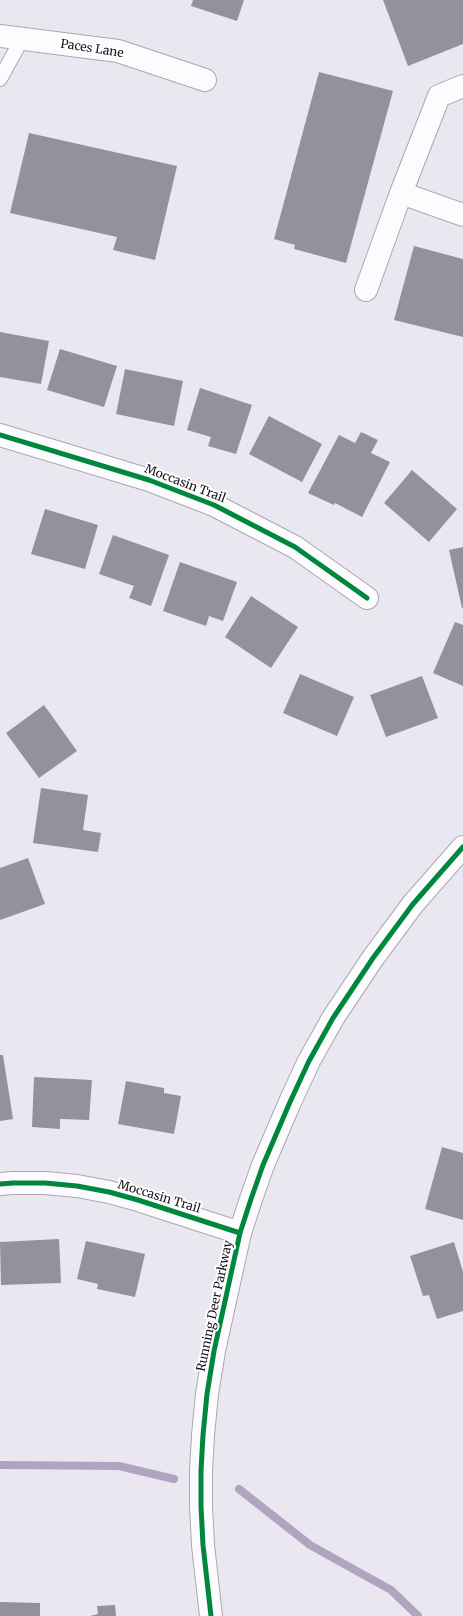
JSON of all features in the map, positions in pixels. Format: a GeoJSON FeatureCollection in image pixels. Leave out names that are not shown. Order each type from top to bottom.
{"type":"FeatureCollection","features":[{"type":"Feature","properties":{"kind":"street","name":"Paces Lane"},"geometry":{"type":"LineString","coordinates":[[0,36],[118,51],[205,80]]}},
{"type":"Feature","properties":{"kind":"street"},"geometry":{"type":"LineString","coordinates":[[366,290],[401,193],[439,96],[463,86]]}},
{"type":"Feature","properties":{"kind":"street"},"geometry":{"type":"LineString","coordinates":[[401,193],[463,215]]}},
{"type":"Feature","properties":{"kind":"street","name":"Moccasin Trail"},"geometry":{"type":"LineString","coordinates":[[0,435],[149,480],[214,505],[295,547],[367,598]]}},
{"type":"Feature","properties":{"kind":"street","name":"Running Deer Parkway"},"geometry":{"type":"LineString","coordinates":[[211,1616],[203,1545],[201,1464],[207,1394],[214,1351],[240,1233],[263,1165],[309,1061],[334,1018],[373,958],[413,904],[463,847]]}},
{"type":"Feature","properties":{"kind":"street","name":"Moccasin Trail"},"geometry":{"type":"LineString","coordinates":[[0,1184],[45,1183],[77,1186],[109,1192],[240,1233]]}},
{"type":"Feature","properties":{"kind":"lane"},"geometry":{"type":"LineString","coordinates":[[0,79],[22,39]]}},
{"type":"Feature","properties":{"kind":"building"},"geometry":{"type":"Polygon","coordinates":[[[193,0],[244,0],[237,21],[191,6],[193,0]]]}},
{"type":"Feature","properties":{"kind":"building"},"geometry":{"type":"Polygon","coordinates":[[[383,0],[463,0],[463,44],[408,66],[383,0]]]}},
{"type":"Feature","properties":{"kind":"building"},"geometry":{"type":"Polygon","coordinates":[[[319,72],[393,91],[346,263],[294,249],[295,245],[274,239],[319,72]]]}},
{"type":"Feature","properties":{"kind":"building"},"geometry":{"type":"Polygon","coordinates":[[[29,133],[177,166],[155,260],[113,250],[117,237],[10,213],[29,133]]]}},
{"type":"Feature","properties":{"kind":"building"},"geometry":{"type":"Polygon","coordinates":[[[414,246],[463,259],[463,337],[394,320],[414,246]]]}},
{"type":"Feature","properties":{"kind":"building"},"geometry":{"type":"Polygon","coordinates":[[[0,332],[49,341],[41,384],[0,377],[0,332]]]}},
{"type":"Feature","properties":{"kind":"building"},"geometry":{"type":"Polygon","coordinates":[[[60,349],[117,366],[104,407],[47,390],[60,349]]]}},
{"type":"Feature","properties":{"kind":"building"},"geometry":{"type":"Polygon","coordinates":[[[125,369],[183,381],[174,426],[116,414],[125,369]]]}},
{"type":"Feature","properties":{"kind":"building"},"geometry":{"type":"Polygon","coordinates":[[[200,388],[252,405],[236,454],[208,446],[211,437],[187,430],[200,388]]]}},
{"type":"Feature","properties":{"kind":"building"},"geometry":{"type":"Polygon","coordinates":[[[269,416],[322,444],[302,482],[249,454],[269,416]]]}},
{"type":"Feature","properties":{"kind":"building"},"geometry":{"type":"Polygon","coordinates":[[[361,432],[378,440],[371,453],[390,462],[362,517],[335,503],[334,505],[308,493],[339,435],[355,443],[361,432]]]}},
{"type":"Feature","properties":{"kind":"building"},"geometry":{"type":"Polygon","coordinates":[[[412,470],[457,509],[429,542],[384,503],[412,470]]]}},
{"type":"Feature","properties":{"kind":"building"},"geometry":{"type":"Polygon","coordinates":[[[45,509],[98,525],[85,569],[31,554],[45,509]]]}},
{"type":"Feature","properties":{"kind":"building"},"geometry":{"type":"Polygon","coordinates":[[[113,535],[169,555],[151,606],[129,598],[134,586],[99,574],[113,535]]]}},
{"type":"Feature","properties":{"kind":"building"},"geometry":{"type":"Polygon","coordinates":[[[463,547],[463,608],[462,608],[449,550],[463,547]]]}},
{"type":"Feature","properties":{"kind":"building"},"geometry":{"type":"Polygon","coordinates":[[[180,562],[237,582],[223,621],[209,616],[206,626],[163,611],[180,562]]]}},
{"type":"Feature","properties":{"kind":"building"},"geometry":{"type":"Polygon","coordinates":[[[251,596],[298,627],[271,668],[225,637],[251,596]]]}},
{"type":"Feature","properties":{"kind":"building"},"geometry":{"type":"Polygon","coordinates":[[[455,622],[463,625],[463,686],[433,673],[455,622]]]}},
{"type":"Feature","properties":{"kind":"building"},"geometry":{"type":"Polygon","coordinates":[[[300,674],[354,697],[337,736],[283,713],[300,674]]]}},
{"type":"Feature","properties":{"kind":"building"},"geometry":{"type":"Polygon","coordinates":[[[422,676],[438,718],[386,737],[370,695],[422,676]]]}},
{"type":"Feature","properties":{"kind":"building"},"geometry":{"type":"Polygon","coordinates":[[[44,705],[77,751],[39,778],[6,733],[44,705]]]}},
{"type":"Feature","properties":{"kind":"building"},"geometry":{"type":"Polygon","coordinates":[[[41,788],[88,795],[83,830],[101,833],[98,852],[33,843],[41,788]]]}},
{"type":"Feature","properties":{"kind":"building"},"geometry":{"type":"Polygon","coordinates":[[[28,858],[45,904],[0,920],[0,868],[28,858]]]}},
{"type":"Feature","properties":{"kind":"building"},"geometry":{"type":"Polygon","coordinates":[[[0,1055],[3,1055],[13,1119],[0,1121],[0,1055]]]}},
{"type":"Feature","properties":{"kind":"building"},"geometry":{"type":"Polygon","coordinates":[[[34,1077],[92,1080],[89,1120],[60,1119],[60,1129],[32,1127],[34,1077]]]}},
{"type":"Feature","properties":{"kind":"building"},"geometry":{"type":"Polygon","coordinates":[[[126,1081],[164,1088],[164,1093],[181,1096],[174,1134],[118,1124],[126,1081]]]}},
{"type":"Feature","properties":{"kind":"building"},"geometry":{"type":"Polygon","coordinates":[[[442,1147],[463,1153],[463,1220],[425,1209],[442,1147]]]}},
{"type":"Feature","properties":{"kind":"building"},"geometry":{"type":"Polygon","coordinates":[[[59,1239],[61,1283],[1,1285],[0,1242],[59,1239]]]}},
{"type":"Feature","properties":{"kind":"building"},"geometry":{"type":"Polygon","coordinates":[[[86,1241],[145,1254],[135,1297],[97,1289],[98,1284],[77,1279],[86,1241]]]}},
{"type":"Feature","properties":{"kind":"building"},"geometry":{"type":"Polygon","coordinates":[[[454,1242],[463,1272],[463,1311],[437,1319],[429,1295],[423,1296],[410,1256],[454,1242]]]}},
{"type":"Feature","properties":{"kind":"building"},"geometry":{"type":"Polygon","coordinates":[[[0,1602],[40,1603],[40,1616],[0,1616],[0,1602]]]}},
{"type":"Feature","properties":{"kind":"building"},"geometry":{"type":"Polygon","coordinates":[[[115,1605],[116,1616],[90,1616],[98,1614],[97,1606],[115,1605]]]}},
{"type":"Feature","properties":{"kind":"waterway"},"geometry":{"type":"LineString","coordinates":[[0,1465],[119,1466],[174,1479]]}},
{"type":"Feature","properties":{"kind":"waterway"},"geometry":{"type":"LineString","coordinates":[[239,1489],[310,1545],[391,1590],[418,1616]]}},
{"type":"Feature","properties":{"kind":"cycle path"},"geometry":{"type":"LineString","coordinates":[[0,435],[149,480],[214,505],[295,547],[367,598]]}},
{"type":"Feature","properties":{"kind":"cycle path"},"geometry":{"type":"LineString","coordinates":[[211,1616],[203,1545],[201,1506],[203,1435],[207,1394],[214,1351],[240,1233],[251,1199],[263,1165],[290,1102],[309,1061],[333,1018],[373,958],[413,904],[463,847]]}},
{"type":"Feature","properties":{"kind":"cycle path"},"geometry":{"type":"LineString","coordinates":[[0,1184],[45,1183],[77,1186],[109,1192],[240,1233]]}}]}
